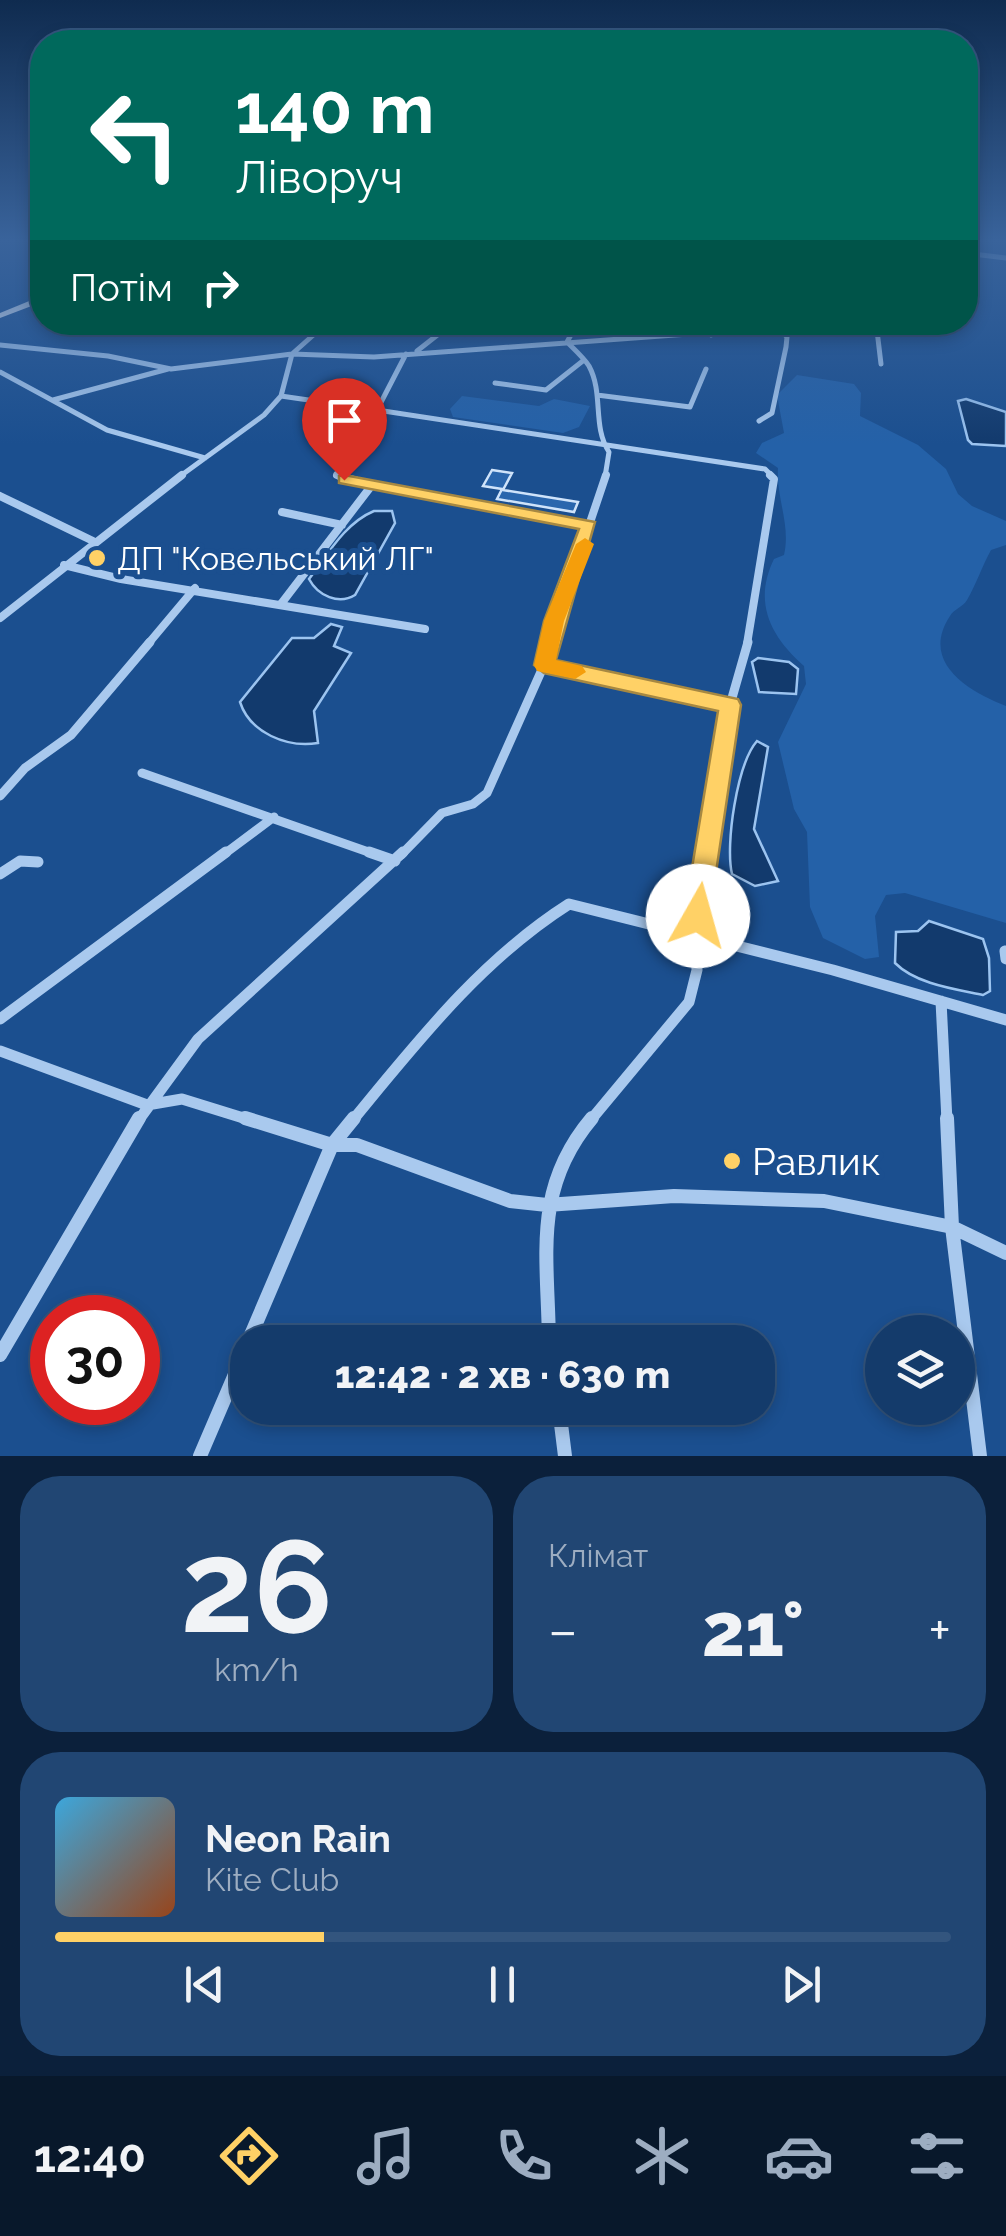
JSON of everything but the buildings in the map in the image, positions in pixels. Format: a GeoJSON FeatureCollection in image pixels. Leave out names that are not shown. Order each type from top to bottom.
{"type":"FeatureCollection","features":[{"type":"Feature","properties":{"kind":"street"},"geometry":{"type":"LineString","coordinates":[[0,618],[93,542],[264,416],[281,396],[292,354],[313,335]]}},
{"type":"Feature","properties":{"kind":"street"},"geometry":{"type":"LineString","coordinates":[[436,335],[410,353],[336,476],[589,525]]}},
{"type":"Feature","properties":{"kind":"street"},"geometry":{"type":"LineString","coordinates":[[568,342],[572,335]]}},
{"type":"Feature","properties":{"kind":"street"},"geometry":{"type":"LineString","coordinates":[[51,400],[171,368],[292,354],[410,353],[710,335]]}},
{"type":"Feature","properties":{"kind":"street"},"geometry":{"type":"LineString","coordinates":[[759,421],[772,413],[770,394],[783,369],[785,335]]}},
{"type":"Feature","properties":{"kind":"street"},"geometry":{"type":"LineString","coordinates":[[876,335],[881,364]]}},
{"type":"Feature","properties":{"kind":"street"},"geometry":{"type":"LineString","coordinates":[[0,1355],[147,1105],[198,1039],[395,861],[426,824],[442,812],[473,804],[487,793],[544,665],[554,621],[609,466],[600,437],[597,395],[584,360],[568,342]]}},
{"type":"Feature","properties":{"kind":"street"},"geometry":{"type":"LineString","coordinates":[[0,345],[82,352],[171,368]]}},
{"type":"Feature","properties":{"kind":"street"},"geometry":{"type":"LineString","coordinates":[[495,383],[546,390],[584,360]]}},
{"type":"Feature","properties":{"kind":"street"},"geometry":{"type":"LineString","coordinates":[[597,395],[690,408],[706,368]]}},
{"type":"Feature","properties":{"kind":"street"},"geometry":{"type":"LineString","coordinates":[[0,372],[107,430],[205,458]]}},
{"type":"Feature","properties":{"kind":"street"},"geometry":{"type":"LineString","coordinates":[[281,396],[765,469],[772,474],[754,617],[730,705],[696,938],[697,970],[689,1002],[581,1131],[554,1178],[546,1205],[550,1325]]}},
{"type":"Feature","properties":{"kind":"street"},"geometry":{"type":"LineString","coordinates":[[281,604],[372,485]]}},
{"type":"Feature","properties":{"kind":"street"},"geometry":{"type":"LineString","coordinates":[[0,496],[93,542]]}},
{"type":"Feature","properties":{"kind":"street"},"geometry":{"type":"LineString","coordinates":[[282,512],[342,526]]}},
{"type":"Feature","properties":{"kind":"street"},"geometry":{"type":"LineString","coordinates":[[64,565],[121,579],[195,588],[424,629]]}},
{"type":"Feature","properties":{"kind":"street"},"geometry":{"type":"LineString","coordinates":[[0,796],[25,768],[71,734],[195,588]]}},
{"type":"Feature","properties":{"kind":"street"},"geometry":{"type":"LineString","coordinates":[[544,665],[730,705]]}},
{"type":"Feature","properties":{"kind":"street"},"geometry":{"type":"LineString","coordinates":[[142,773],[395,861]]}},
{"type":"Feature","properties":{"kind":"street"},"geometry":{"type":"LineString","coordinates":[[0,1019],[274,817]]}},
{"type":"Feature","properties":{"kind":"street"},"geometry":{"type":"LineString","coordinates":[[0,874],[20,861],[38,862]]}},
{"type":"Feature","properties":{"kind":"street"},"geometry":{"type":"LineString","coordinates":[[256,1325],[332,1145],[458,994],[536,925],[569,904],[1006,1020]]}},
{"type":"Feature","properties":{"kind":"street"},"geometry":{"type":"LineString","coordinates":[[1005,951],[1006,959]]}},
{"type":"Feature","properties":{"kind":"street"},"geometry":{"type":"LineString","coordinates":[[941,1000],[952,1226],[980,1456]]}},
{"type":"Feature","properties":{"kind":"street"},"geometry":{"type":"LineString","coordinates":[[0,1051],[147,1105],[182,1099],[332,1145],[357,1145],[479,1192],[546,1205],[674,1196],[824,1201],[952,1226],[1006,1253]]}},
{"type":"Feature","properties":{"kind":"street"},"geometry":{"type":"LineString","coordinates":[[200,1456],[230,1385]]}},
{"type":"Feature","properties":{"kind":"street"},"geometry":{"type":"LineString","coordinates":[[561,1425],[564,1456]]}},
{"type":"Feature","properties":{"kind":"shaded area"},"geometry":{"type":"Polygon","coordinates":[[[797,375],[854,384],[861,393],[860,416],[918,445],[946,469],[958,494],[972,506],[1006,521],[1006,545],[991,550],[967,600],[950,616],[942,633],[941,648],[945,661],[964,684],[1006,706],[1006,923],[905,893],[886,895],[875,916],[879,957],[865,959],[823,938],[810,907],[807,832],[794,809],[778,742],[806,684],[804,666],[782,643],[765,604],[768,575],[774,559],[784,555],[786,533],[778,468],[756,453],[762,443],[784,433],[777,395],[797,375]]]}},
{"type":"Feature","properties":{"kind":"shaded area"},"geometry":{"type":"Polygon","coordinates":[[[462,396],[539,406],[554,399],[590,406],[579,427],[563,433],[453,417],[450,409],[462,396]]]}},
{"type":"Feature","properties":{"kind":"shaded area"},"geometry":{"type":"Polygon","coordinates":[[[966,399],[1006,412],[1006,446],[972,444],[968,440],[958,401],[966,399]]]}},
{"type":"Feature","properties":{"kind":"shaded area"},"geometry":{"type":"Polygon","coordinates":[[[374,511],[392,511],[395,523],[355,595],[336,599],[323,594],[309,579],[346,531],[374,511]]]}},
{"type":"Feature","properties":{"kind":"shaded area"},"geometry":{"type":"Polygon","coordinates":[[[331,624],[342,627],[334,646],[351,653],[314,711],[318,743],[294,743],[271,736],[252,722],[240,702],[292,638],[314,638],[331,624]]]}},
{"type":"Feature","properties":{"kind":"shaded area"},"geometry":{"type":"Polygon","coordinates":[[[758,658],[789,662],[798,669],[796,694],[759,692],[752,662],[758,658]]]}},
{"type":"Feature","properties":{"kind":"shaded area"},"geometry":{"type":"Polygon","coordinates":[[[757,741],[768,747],[754,829],[778,881],[755,886],[732,874],[730,844],[738,786],[757,741]]]}},
{"type":"Feature","properties":{"kind":"shaded area"},"geometry":{"type":"Polygon","coordinates":[[[929,921],[983,939],[989,958],[990,991],[983,995],[936,985],[895,963],[896,932],[918,931],[929,921]]]}},
{"type":"Feature","properties":{"kind":"slow traffic"},"geometry":{"type":"LineString","coordinates":[[575,672],[544,665],[554,621],[585,544]]}},
{"type":"Feature","properties":{"kind":"place","name":"ДП \"Ковельський ЛГ\""},"geometry":{"type":"Point","coordinates":[97,558]}},
{"type":"Feature","properties":{"kind":"place","name":"Равлик"},"geometry":{"type":"Point","coordinates":[732,1161]}},
{"type":"Feature","properties":{"kind":"route"},"geometry":{"type":"LineString","coordinates":[[344,480],[589,525],[574,576],[554,621],[544,665],[730,705],[698,916]]}}]}
